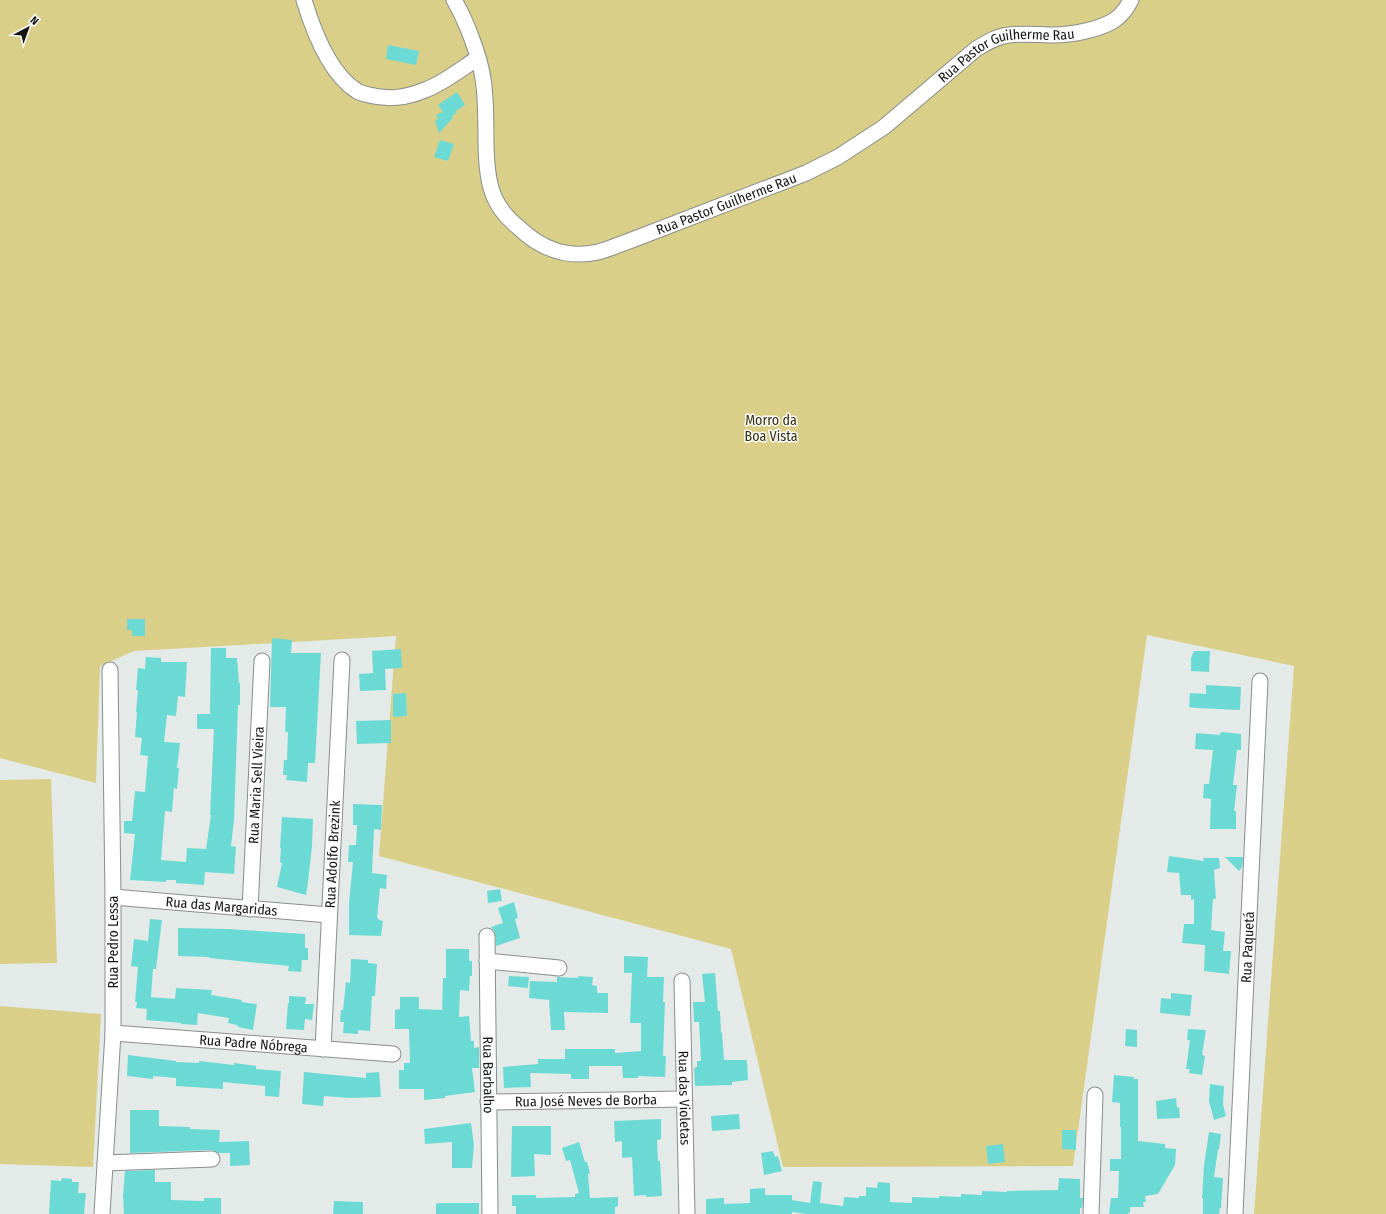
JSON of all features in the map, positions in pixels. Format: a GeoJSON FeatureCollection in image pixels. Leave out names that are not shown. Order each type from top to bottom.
{"type":"FeatureCollection","features":[{"type":"Feature","properties":{"kind":"street"},"geometry":{"type":"LineString","coordinates":[[304,0],[311,25],[320,45],[342,79],[358,92],[383,98],[405,97],[427,90],[450,77],[478,58]]}},
{"type":"Feature","properties":{"kind":"street","name":"Rua Pastor Guilherme Rau"},"geometry":{"type":"LineString","coordinates":[[454,0],[462,16],[478,58],[483,78],[485,92],[488,168],[491,188],[499,208],[523,232],[542,245],[558,252],[575,254],[597,252],[624,243],[806,173],[838,157],[884,127],[976,50],[989,41],[1009,35],[1075,34],[1113,21],[1127,8],[1131,0]]}},
{"type":"Feature","properties":{"kind":"street","name":"Rua Adolfo Brezink"},"geometry":{"type":"LineString","coordinates":[[323,1049],[342,660]]}},
{"type":"Feature","properties":{"kind":"street","name":"Rua Maria Sell Vieira"},"geometry":{"type":"LineString","coordinates":[[250,909],[262,661]]}},
{"type":"Feature","properties":{"kind":"street","name":"Rua Pedro Lessa"},"geometry":{"type":"LineString","coordinates":[[102,1214],[113,1032],[114,897],[110,670]]}},
{"type":"Feature","properties":{"kind":"street","name":"Rua Paquetá"},"geometry":{"type":"LineString","coordinates":[[1235,1214],[1260,681]]}},
{"type":"Feature","properties":{"kind":"street","name":"Rua das Margaridas"},"geometry":{"type":"LineString","coordinates":[[114,897],[329,915]]}},
{"type":"Feature","properties":{"kind":"street","name":"Rua Barbalho"},"geometry":{"type":"LineString","coordinates":[[487,936],[490,1214]]}},
{"type":"Feature","properties":{"kind":"street"},"geometry":{"type":"LineString","coordinates":[[487,961],[559,968]]}},
{"type":"Feature","properties":{"kind":"street","name":"Rua das Violetas"},"geometry":{"type":"LineString","coordinates":[[682,981],[687,1214]]}},
{"type":"Feature","properties":{"kind":"street","name":"Rua Padre Nóbrega"},"geometry":{"type":"LineString","coordinates":[[113,1032],[394,1054]]}},
{"type":"Feature","properties":{"kind":"street"},"geometry":{"type":"LineString","coordinates":[[1091,1214],[1095,1096]]}},
{"type":"Feature","properties":{"kind":"street","name":"Rua José Neves de Borba"},"geometry":{"type":"LineString","coordinates":[[488,1102],[684,1099]]}},
{"type":"Feature","properties":{"kind":"street"},"geometry":{"type":"LineString","coordinates":[[105,1163],[212,1159]]}},
{"type":"Feature","properties":{"kind":"green space","name":"Morro da Boa Vista"},"geometry":{"type":"Polygon","coordinates":[[[0,0],[1386,0],[1386,1214],[1254,1214],[1294,666],[1147,635],[1073,1166],[783,1167],[731,949],[379,856],[396,636],[134,651],[100,666],[96,783],[0,758],[0,0]]]}},
{"type":"Feature","properties":{"kind":"green space"},"geometry":{"type":"Polygon","coordinates":[[[51,779],[57,963],[0,964],[0,780],[51,779]]]}},
{"type":"Feature","properties":{"kind":"green space"},"geometry":{"type":"Polygon","coordinates":[[[0,1006],[101,1014],[93,1167],[0,1164],[0,1006]]]}},
{"type":"Feature","properties":{"kind":"building"},"geometry":{"type":"Polygon","coordinates":[[[388,45],[419,51],[416,65],[386,59],[388,45]]]}},
{"type":"Feature","properties":{"kind":"building"},"geometry":{"type":"Polygon","coordinates":[[[457,92],[465,105],[453,113],[458,111],[439,133],[435,121],[438,119],[436,115],[443,112],[438,105],[457,92]]]}},
{"type":"Feature","properties":{"kind":"building"},"geometry":{"type":"Polygon","coordinates":[[[440,140],[454,144],[448,161],[434,157],[440,140]]]}},
{"type":"Feature","properties":{"kind":"building"},"geometry":{"type":"Polygon","coordinates":[[[127,619],[145,619],[145,636],[132,636],[132,630],[127,630],[127,619]]]}},
{"type":"Feature","properties":{"kind":"building"},"geometry":{"type":"Polygon","coordinates":[[[272,638],[292,640],[291,653],[321,653],[315,763],[308,763],[307,782],[286,780],[287,775],[283,775],[284,760],[287,760],[288,732],[285,732],[286,707],[270,707],[272,638]]]}},
{"type":"Feature","properties":{"kind":"building"},"geometry":{"type":"Polygon","coordinates":[[[211,648],[226,648],[226,658],[237,658],[240,683],[234,820],[231,846],[236,847],[234,874],[205,872],[204,885],[176,883],[176,880],[166,880],[166,882],[130,880],[135,834],[124,833],[124,821],[132,821],[135,791],[145,792],[148,756],[140,755],[142,738],[135,737],[138,668],[145,669],[146,657],[161,658],[161,662],[187,662],[185,697],[178,696],[176,716],[167,715],[164,742],[180,743],[177,768],[179,768],[177,789],[174,788],[172,812],[165,811],[161,860],[186,862],[187,848],[206,849],[211,815],[214,729],[197,729],[197,714],[210,714],[211,648]]]}},
{"type":"Feature","properties":{"kind":"building"},"geometry":{"type":"Polygon","coordinates":[[[401,649],[402,668],[385,669],[386,690],[360,691],[359,674],[373,673],[372,651],[401,649]]]}},
{"type":"Feature","properties":{"kind":"building"},"geometry":{"type":"Polygon","coordinates":[[[1194,651],[1210,651],[1209,672],[1191,671],[1191,658],[1194,651]]]}},
{"type":"Feature","properties":{"kind":"building"},"geometry":{"type":"Polygon","coordinates":[[[1206,685],[1241,687],[1240,710],[1189,707],[1190,693],[1206,694],[1206,685]]]}},
{"type":"Feature","properties":{"kind":"building"},"geometry":{"type":"Polygon","coordinates":[[[406,693],[407,716],[393,717],[393,694],[406,693]]]}},
{"type":"Feature","properties":{"kind":"building"},"geometry":{"type":"Polygon","coordinates":[[[391,720],[391,743],[357,744],[356,721],[391,720]]]}},
{"type":"Feature","properties":{"kind":"building"},"geometry":{"type":"Polygon","coordinates":[[[1222,732],[1241,734],[1241,750],[1237,750],[1233,785],[1237,785],[1234,811],[1236,811],[1236,829],[1210,829],[1211,799],[1203,798],[1204,784],[1209,784],[1213,750],[1195,749],[1196,733],[1220,735],[1222,732]]]}},
{"type":"Feature","properties":{"kind":"building"},"geometry":{"type":"Polygon","coordinates":[[[353,804],[382,805],[381,830],[374,829],[372,873],[387,875],[386,889],[380,888],[377,918],[383,921],[381,936],[349,935],[349,903],[353,862],[348,862],[349,845],[356,845],[357,825],[353,825],[353,804]]]}},
{"type":"Feature","properties":{"kind":"building"},"geometry":{"type":"Polygon","coordinates":[[[282,817],[313,819],[312,846],[306,895],[277,887],[282,863],[280,862],[280,848],[282,817]]]}},
{"type":"Feature","properties":{"kind":"building"},"geometry":{"type":"Polygon","coordinates":[[[1169,856],[1204,861],[1203,858],[1219,858],[1220,868],[1214,870],[1216,899],[1213,899],[1211,930],[1225,932],[1223,951],[1231,951],[1229,974],[1204,971],[1205,945],[1182,943],[1184,924],[1194,924],[1194,899],[1191,900],[1191,895],[1181,895],[1179,873],[1167,872],[1169,856]]]}},
{"type":"Feature","properties":{"kind":"building"},"geometry":{"type":"Polygon","coordinates":[[[1225,857],[1243,857],[1242,867],[1239,871],[1225,857]]]}},
{"type":"Feature","properties":{"kind":"building"},"geometry":{"type":"Polygon","coordinates":[[[500,889],[502,901],[488,903],[487,891],[500,889]]]}},
{"type":"Feature","properties":{"kind":"building"},"geometry":{"type":"Polygon","coordinates":[[[514,902],[518,918],[515,919],[520,938],[496,946],[495,932],[491,927],[503,923],[498,908],[514,902]]]}},
{"type":"Feature","properties":{"kind":"building"},"geometry":{"type":"Polygon","coordinates":[[[150,919],[162,920],[156,969],[153,969],[151,997],[175,999],[176,988],[212,990],[211,995],[257,1004],[253,1030],[228,1023],[229,1018],[198,1013],[197,1025],[146,1020],[147,1009],[136,1008],[137,1002],[135,1002],[138,967],[131,966],[134,939],[148,941],[150,919]]]}},
{"type":"Feature","properties":{"kind":"building"},"geometry":{"type":"Polygon","coordinates":[[[178,928],[227,929],[305,934],[305,948],[308,948],[308,960],[302,960],[301,972],[288,971],[289,966],[209,957],[178,956],[178,928]]]}},
{"type":"Feature","properties":{"kind":"building"},"geometry":{"type":"Polygon","coordinates":[[[446,949],[469,949],[469,961],[472,961],[472,976],[470,976],[469,991],[460,990],[459,1017],[469,1016],[471,1041],[474,1041],[474,1048],[479,1047],[479,1068],[472,1068],[475,1092],[445,1096],[445,1098],[424,1100],[424,1089],[399,1089],[399,1070],[404,1070],[404,1063],[410,1063],[409,1029],[395,1029],[395,1010],[400,1009],[400,997],[419,997],[419,1009],[442,1010],[443,978],[446,978],[446,949]]]}},
{"type":"Feature","properties":{"kind":"building"},"geometry":{"type":"Polygon","coordinates":[[[624,956],[648,957],[647,977],[664,977],[663,1002],[665,1002],[663,1056],[666,1056],[665,1077],[638,1076],[638,1078],[623,1078],[622,1066],[589,1066],[589,1079],[571,1079],[571,1074],[530,1073],[531,1087],[504,1088],[503,1067],[538,1064],[538,1059],[565,1059],[565,1049],[615,1049],[615,1053],[641,1051],[641,1023],[630,1023],[632,973],[624,973],[624,956]]]}},
{"type":"Feature","properties":{"kind":"building"},"geometry":{"type":"Polygon","coordinates":[[[351,959],[368,960],[368,963],[377,964],[375,996],[372,996],[370,1031],[358,1030],[358,1034],[343,1033],[344,1022],[340,1022],[346,982],[350,983],[351,959]]]}},
{"type":"Feature","properties":{"kind":"building"},"geometry":{"type":"Polygon","coordinates":[[[715,973],[724,1060],[747,1060],[748,1080],[732,1082],[732,1085],[695,1086],[694,1068],[697,1067],[697,1061],[701,1061],[699,1022],[694,1022],[693,1002],[705,1002],[702,974],[715,973]]]}},
{"type":"Feature","properties":{"kind":"building"},"geometry":{"type":"Polygon","coordinates":[[[509,976],[529,977],[528,988],[508,986],[509,976]]]}},
{"type":"Feature","properties":{"kind":"building"},"geometry":{"type":"Polygon","coordinates":[[[578,976],[593,977],[592,985],[597,986],[597,993],[608,993],[608,1013],[564,1012],[565,1030],[551,1030],[549,1000],[529,998],[530,981],[557,982],[557,977],[578,978],[578,976]]]}},
{"type":"Feature","properties":{"kind":"building"},"geometry":{"type":"Polygon","coordinates":[[[1171,993],[1192,995],[1190,1016],[1160,1013],[1161,998],[1171,999],[1171,993]]]}},
{"type":"Feature","properties":{"kind":"building"},"geometry":{"type":"Polygon","coordinates":[[[289,996],[306,997],[305,1004],[314,1004],[312,1020],[305,1019],[304,1030],[286,1029],[289,996]]]}},
{"type":"Feature","properties":{"kind":"building"},"geometry":{"type":"Polygon","coordinates":[[[1126,1029],[1137,1030],[1137,1047],[1125,1046],[1126,1029]]]}},
{"type":"Feature","properties":{"kind":"building"},"geometry":{"type":"Polygon","coordinates":[[[1188,1029],[1206,1030],[1202,1055],[1205,1056],[1202,1075],[1189,1073],[1190,1069],[1186,1069],[1190,1040],[1187,1040],[1188,1029]]]}},
{"type":"Feature","properties":{"kind":"building"},"geometry":{"type":"Polygon","coordinates":[[[128,1055],[176,1062],[199,1063],[199,1061],[234,1065],[234,1063],[256,1066],[256,1069],[281,1071],[279,1097],[265,1096],[265,1086],[223,1082],[223,1089],[176,1086],[176,1078],[153,1076],[153,1079],[127,1076],[128,1055]]]}},
{"type":"Feature","properties":{"kind":"building"},"geometry":{"type":"Polygon","coordinates":[[[304,1072],[366,1078],[366,1073],[379,1072],[381,1097],[350,1098],[324,1096],[323,1106],[302,1104],[304,1072]]]}},
{"type":"Feature","properties":{"kind":"building"},"geometry":{"type":"Polygon","coordinates":[[[1114,1075],[1134,1077],[1134,1079],[1138,1079],[1138,1141],[1165,1144],[1165,1148],[1176,1149],[1175,1165],[1158,1194],[1145,1196],[1146,1202],[1143,1202],[1144,1207],[1130,1207],[1130,1213],[1128,1214],[1109,1214],[1111,1198],[1118,1198],[1119,1171],[1110,1171],[1110,1159],[1121,1159],[1120,1103],[1112,1102],[1114,1075]]]}},
{"type":"Feature","properties":{"kind":"building"},"geometry":{"type":"Polygon","coordinates":[[[1210,1084],[1224,1086],[1223,1104],[1226,1116],[1214,1120],[1209,1101],[1210,1084]]]}},
{"type":"Feature","properties":{"kind":"building"},"geometry":{"type":"Polygon","coordinates":[[[1176,1098],[1180,1118],[1157,1119],[1156,1101],[1176,1098]]]}},
{"type":"Feature","properties":{"kind":"building"},"geometry":{"type":"Polygon","coordinates":[[[130,1110],[159,1110],[159,1126],[220,1130],[219,1142],[249,1141],[250,1165],[230,1166],[230,1153],[218,1153],[212,1150],[130,1153],[130,1110]]]}},
{"type":"Feature","properties":{"kind":"building"},"geometry":{"type":"Polygon","coordinates":[[[739,1114],[740,1129],[712,1131],[711,1116],[739,1114]]]}},
{"type":"Feature","properties":{"kind":"building"},"geometry":{"type":"Polygon","coordinates":[[[661,1119],[661,1139],[657,1140],[662,1196],[634,1196],[632,1157],[622,1158],[622,1141],[615,1142],[614,1121],[661,1119]]]}},
{"type":"Feature","properties":{"kind":"building"},"geometry":{"type":"Polygon","coordinates":[[[471,1123],[474,1145],[472,1168],[452,1168],[452,1142],[425,1144],[424,1129],[471,1123]]]}},
{"type":"Feature","properties":{"kind":"building"},"geometry":{"type":"Polygon","coordinates":[[[512,1126],[551,1126],[551,1155],[534,1154],[535,1176],[511,1177],[512,1126]]]}},
{"type":"Feature","properties":{"kind":"building"},"geometry":{"type":"Polygon","coordinates":[[[1062,1130],[1076,1130],[1076,1150],[1062,1149],[1062,1130]]]}},
{"type":"Feature","properties":{"kind":"building"},"geometry":{"type":"Polygon","coordinates":[[[1209,1132],[1221,1134],[1214,1177],[1223,1178],[1221,1208],[1219,1214],[1203,1214],[1202,1198],[1204,1165],[1209,1132]]]}},
{"type":"Feature","properties":{"kind":"building"},"geometry":{"type":"Polygon","coordinates":[[[579,1142],[590,1173],[588,1174],[590,1198],[618,1197],[618,1206],[615,1207],[615,1214],[516,1214],[516,1206],[512,1206],[512,1195],[536,1195],[536,1198],[575,1197],[575,1194],[579,1193],[570,1160],[566,1161],[562,1148],[579,1142]]]}},
{"type":"Feature","properties":{"kind":"building"},"geometry":{"type":"Polygon","coordinates":[[[1003,1144],[1005,1162],[988,1164],[986,1146],[1003,1144]]]}},
{"type":"Feature","properties":{"kind":"building"},"geometry":{"type":"Polygon","coordinates":[[[773,1151],[775,1157],[778,1156],[782,1171],[764,1175],[761,1153],[773,1151]]]}},
{"type":"Feature","properties":{"kind":"building"},"geometry":{"type":"Polygon","coordinates":[[[155,1170],[155,1182],[171,1182],[171,1200],[204,1201],[204,1198],[221,1198],[221,1214],[124,1214],[123,1196],[125,1171],[155,1170]]]}},
{"type":"Feature","properties":{"kind":"building"},"geometry":{"type":"Polygon","coordinates":[[[62,1178],[72,1179],[72,1182],[79,1182],[78,1193],[86,1193],[84,1214],[49,1214],[51,1180],[61,1181],[62,1178]]]}},
{"type":"Feature","properties":{"kind":"building"},"geometry":{"type":"Polygon","coordinates":[[[1059,1178],[1080,1179],[1080,1198],[1083,1198],[1080,1214],[807,1214],[792,1212],[792,1214],[706,1214],[706,1199],[724,1198],[724,1204],[750,1203],[750,1189],[765,1188],[765,1195],[792,1195],[792,1200],[810,1203],[813,1181],[822,1182],[820,1203],[843,1206],[844,1197],[859,1198],[859,1196],[866,1196],[866,1187],[877,1188],[878,1182],[890,1183],[890,1202],[912,1203],[912,1197],[961,1197],[961,1194],[982,1195],[982,1191],[1007,1192],[1058,1190],[1059,1178]]]}},
{"type":"Feature","properties":{"kind":"building"},"geometry":{"type":"Polygon","coordinates":[[[334,1201],[363,1202],[363,1214],[333,1214],[334,1201]]]}},
{"type":"Feature","properties":{"kind":"building"},"geometry":{"type":"Polygon","coordinates":[[[479,1203],[479,1214],[436,1214],[436,1204],[479,1203]]]}}]}
